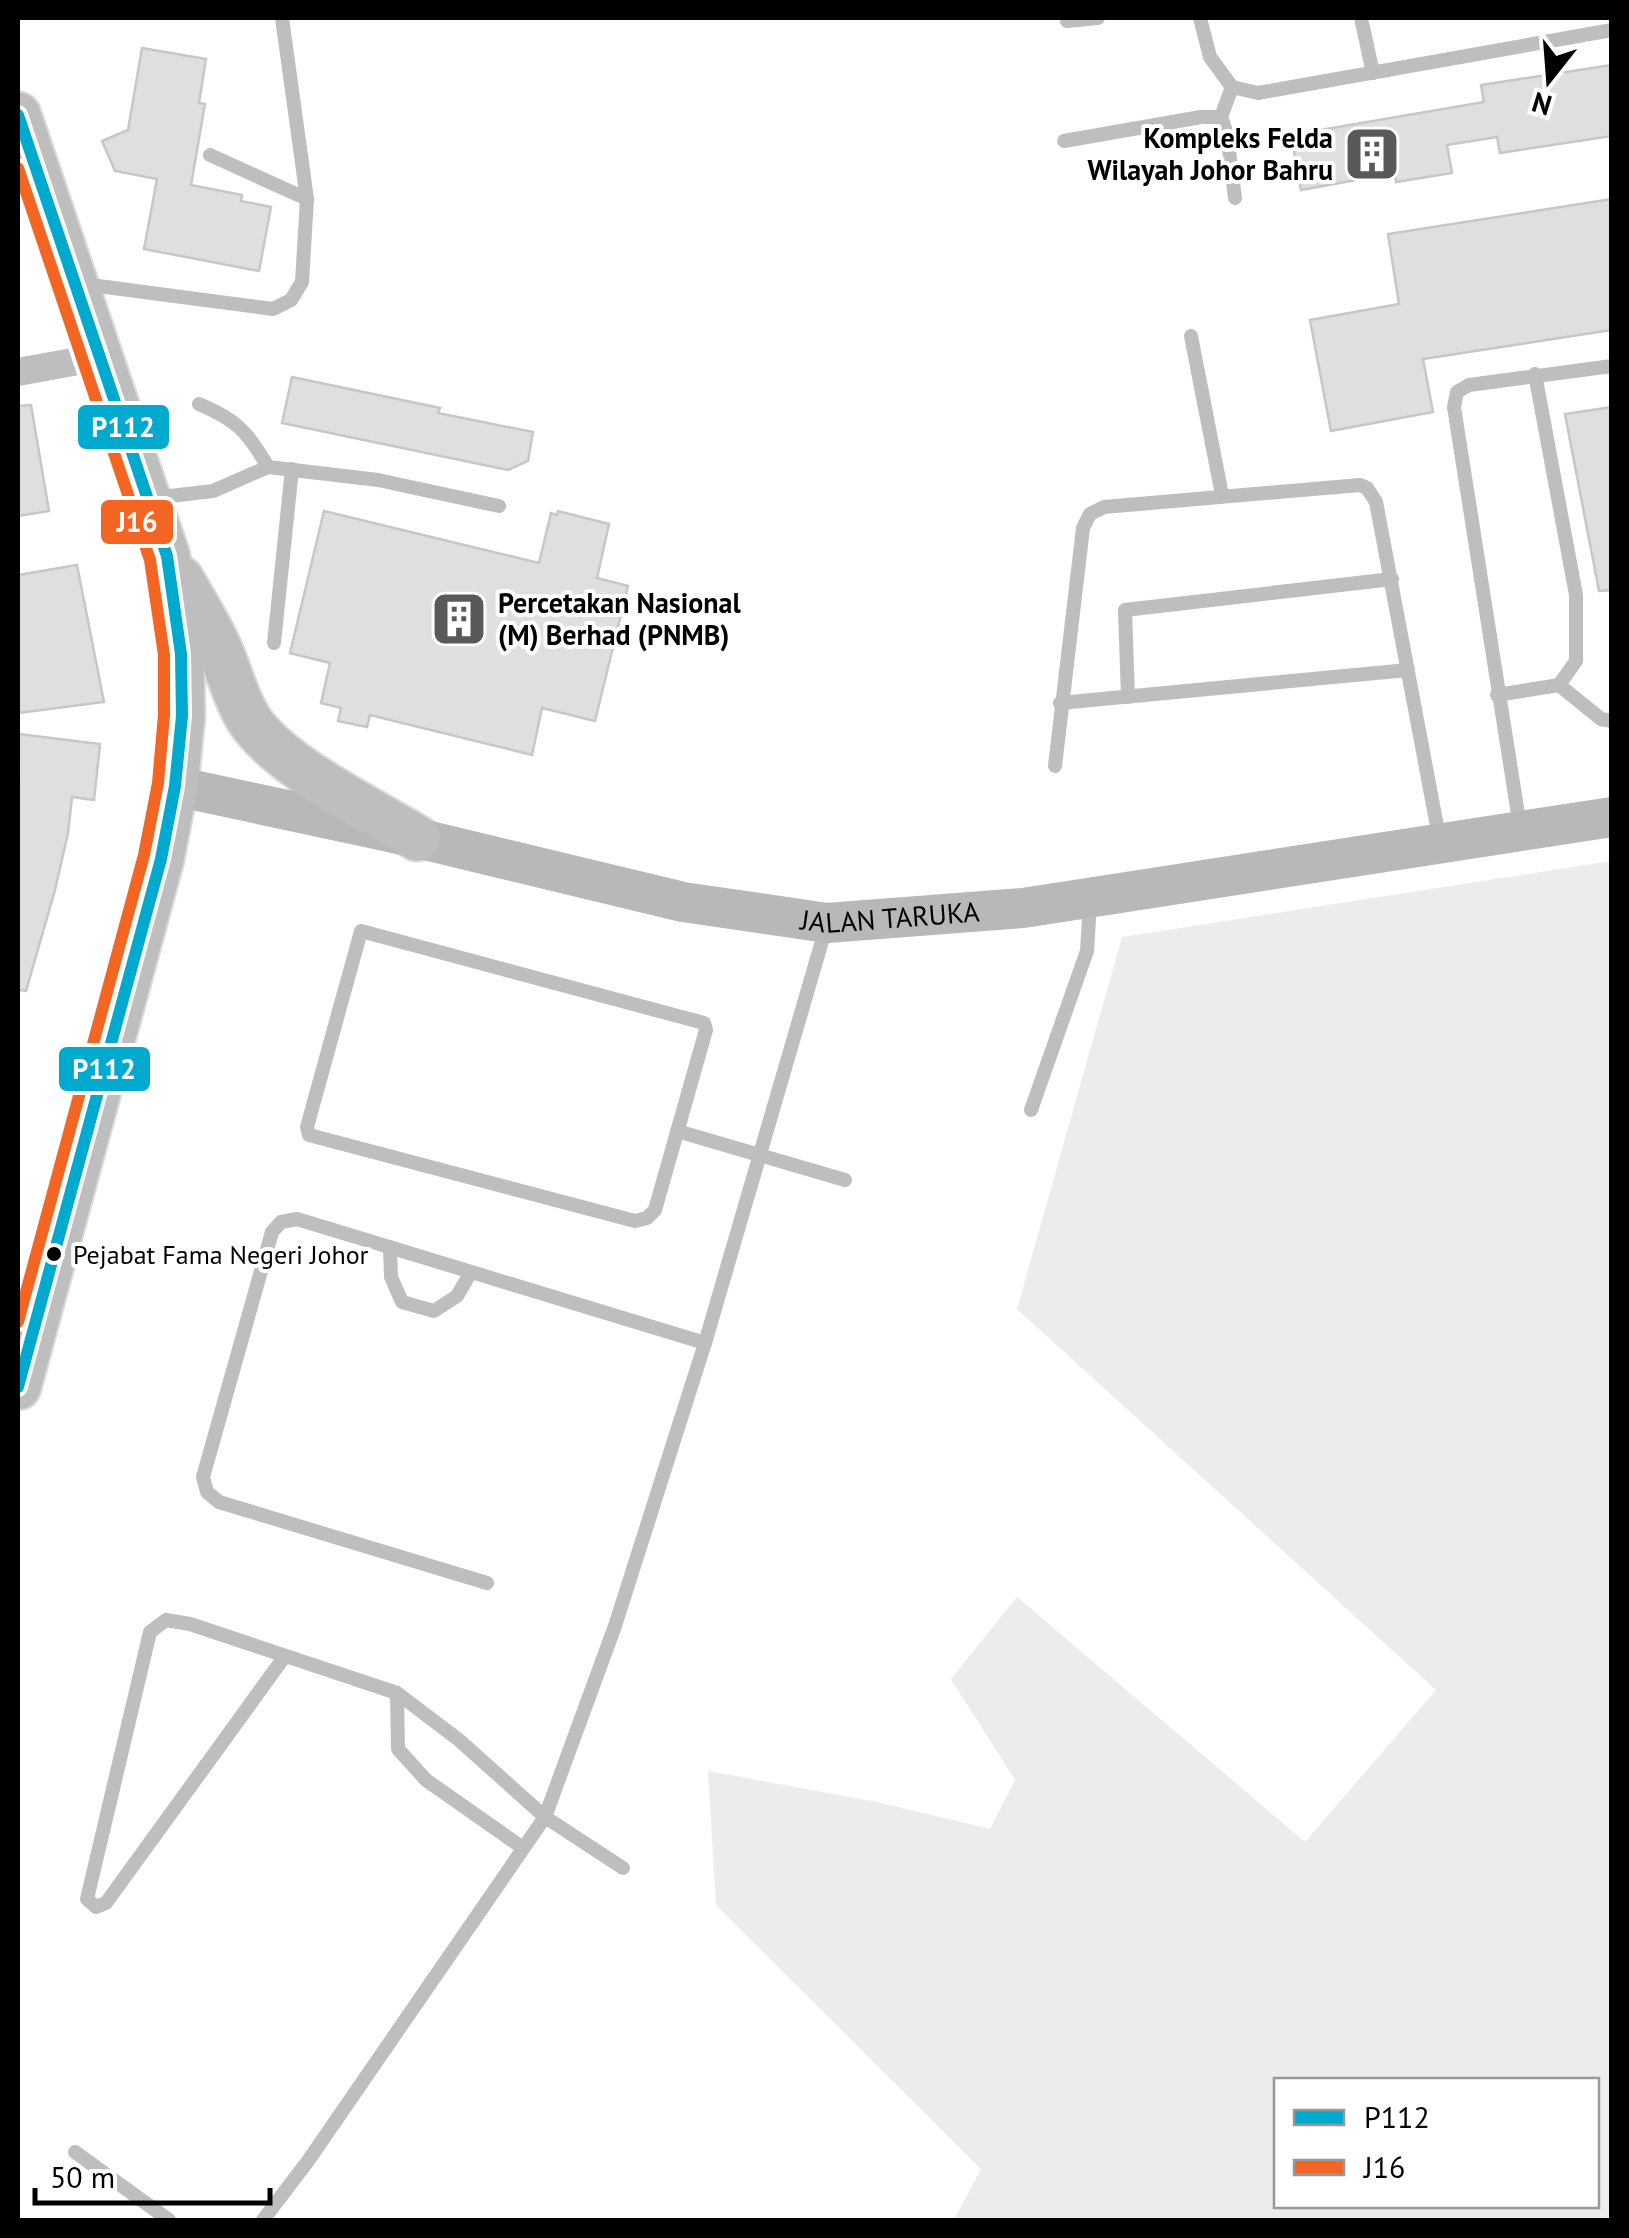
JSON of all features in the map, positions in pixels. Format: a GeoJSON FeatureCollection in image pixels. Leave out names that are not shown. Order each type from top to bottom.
{"type":"FeatureCollection","features":[{"type":"Feature","properties":{"kind":"main road"},"geometry":{"type":"LineString","coordinates":[[18,115],[167,556],[181,654],[182,716],[175,786],[141,938],[18,1387]]}},
{"type":"Feature","properties":{"kind":"main road"},"geometry":{"type":"LineString","coordinates":[[167,556],[216,642],[249,720],[267,742],[417,838]]}},
{"type":"Feature","properties":{"kind":"street"},"geometry":{"type":"LineString","coordinates":[[18,372],[100,357]]}},
{"type":"Feature","properties":{"kind":"street","name":"JALAN TARUKA"},"geometry":{"type":"LineString","coordinates":[[175,786],[417,838],[683,902],[827,923],[1023,908],[1612,817]]}},
{"type":"Feature","properties":{"kind":"lane"},"geometry":{"type":"LineString","coordinates":[[76,283],[273,309],[292,300],[302,282],[306,199],[282,18]]}},
{"type":"Feature","properties":{"kind":"lane"},"geometry":{"type":"LineString","coordinates":[[1067,21],[1098,18]]}},
{"type":"Feature","properties":{"kind":"lane"},"geometry":{"type":"LineString","coordinates":[[1200,18],[1210,57],[1232,88],[1258,93],[1612,30]]}},
{"type":"Feature","properties":{"kind":"lane"},"geometry":{"type":"LineString","coordinates":[[1360,18],[1373,74]]}},
{"type":"Feature","properties":{"kind":"lane"},"geometry":{"type":"LineString","coordinates":[[1232,88],[1221,118],[1227,134],[1235,198]]}},
{"type":"Feature","properties":{"kind":"lane"},"geometry":{"type":"LineString","coordinates":[[1064,141],[1200,116],[1221,118]]}},
{"type":"Feature","properties":{"kind":"lane"},"geometry":{"type":"LineString","coordinates":[[210,156],[306,199]]}},
{"type":"Feature","properties":{"kind":"lane"},"geometry":{"type":"LineString","coordinates":[[1191,336],[1222,495]]}},
{"type":"Feature","properties":{"kind":"lane"},"geometry":{"type":"LineString","coordinates":[[1521,832],[1454,407],[1456,392],[1468,385],[1612,366]]}},
{"type":"Feature","properties":{"kind":"lane"},"geometry":{"type":"LineString","coordinates":[[1497,695],[1558,686],[1576,662],[1576,594],[1535,374]]}},
{"type":"Feature","properties":{"kind":"lane"},"geometry":{"type":"LineString","coordinates":[[198,404],[226,415],[246,430],[268,467]]}},
{"type":"Feature","properties":{"kind":"lane"},"geometry":{"type":"LineString","coordinates":[[148,499],[213,491],[268,467],[378,480],[498,506]]}},
{"type":"Feature","properties":{"kind":"lane"},"geometry":{"type":"LineString","coordinates":[[274,643],[292,469]]}},
{"type":"Feature","properties":{"kind":"lane"},"geometry":{"type":"LineString","coordinates":[[1055,766],[1083,528],[1090,514],[1104,507],[1351,484],[1368,488],[1376,502],[1440,843]]}},
{"type":"Feature","properties":{"kind":"lane"},"geometry":{"type":"LineString","coordinates":[[1128,697],[1126,610],[1392,579]]}},
{"type":"Feature","properties":{"kind":"lane"},"geometry":{"type":"LineString","coordinates":[[1060,703],[1408,670]]}},
{"type":"Feature","properties":{"kind":"lane"},"geometry":{"type":"LineString","coordinates":[[1558,686],[1601,719],[1612,722]]}},
{"type":"Feature","properties":{"kind":"lane"},"geometry":{"type":"LineString","coordinates":[[1031,1110],[1088,951],[1090,898]]}},
{"type":"Feature","properties":{"kind":"lane"},"geometry":{"type":"LineString","coordinates":[[263,2220],[308,2161],[545,1817],[615,1626],[705,1343],[827,923]]}},
{"type":"Feature","properties":{"kind":"lane"},"geometry":{"type":"LineString","coordinates":[[362,931],[699,1020],[706,1030],[678,1131],[655,1210],[647,1218],[635,1221],[309,1134],[307,1127],[362,931]]}},
{"type":"Feature","properties":{"kind":"lane"},"geometry":{"type":"LineString","coordinates":[[678,1131],[845,1180]]}},
{"type":"Feature","properties":{"kind":"lane"},"geometry":{"type":"LineString","coordinates":[[486,1583],[219,1502],[207,1492],[203,1477],[272,1232],[281,1222],[296,1219],[705,1343]]}},
{"type":"Feature","properties":{"kind":"lane"},"geometry":{"type":"LineString","coordinates":[[390,1247],[391,1276],[402,1302],[434,1311],[456,1296],[471,1272]]}},
{"type":"Feature","properties":{"kind":"lane"},"geometry":{"type":"LineString","coordinates":[[285,1656],[106,1903],[96,1907],[88,1899],[150,1632],[166,1620],[190,1624],[397,1693],[459,1740],[545,1817],[623,1868]]}},
{"type":"Feature","properties":{"kind":"lane"},"geometry":{"type":"LineString","coordinates":[[397,1693],[398,1749],[426,1780],[523,1848]]}},
{"type":"Feature","properties":{"kind":"lane"},"geometry":{"type":"LineString","coordinates":[[76,2152],[169,2220]]}},
{"type":"Feature","properties":{"kind":"shaded area"},"geometry":{"type":"Polygon","coordinates":[[[1611,861],[1611,2220],[954,2220],[981,2169],[716,1905],[708,1771],[877,1802],[990,1829],[1015,1780],[951,1679],[1017,1597],[1305,1842],[1436,1690],[1017,1309],[1122,937],[1611,861]]]}},
{"type":"Feature","properties":{"kind":"building"},"geometry":{"type":"Polygon","coordinates":[[[142,48],[206,59],[199,103],[205,104],[191,185],[242,195],[241,201],[271,207],[259,271],[144,249],[157,179],[115,171],[102,141],[128,130],[142,48]]]}},
{"type":"Feature","properties":{"kind":"building"},"geometry":{"type":"Polygon","coordinates":[[[1612,65],[1612,136],[1500,153],[1497,137],[1447,145],[1452,173],[1396,182],[1395,173],[1301,190],[1291,135],[1484,102],[1481,85],[1612,65]]]}},
{"type":"Feature","properties":{"kind":"building"},"geometry":{"type":"Polygon","coordinates":[[[1612,199],[1612,330],[1423,359],[1433,412],[1331,431],[1310,320],[1399,304],[1388,234],[1612,199]]]}},
{"type":"Feature","properties":{"kind":"building"},"geometry":{"type":"Polygon","coordinates":[[[292,377],[533,432],[528,461],[508,470],[282,423],[292,377]]]}},
{"type":"Feature","properties":{"kind":"building"},"geometry":{"type":"Polygon","coordinates":[[[31,405],[49,511],[18,516],[18,406],[31,405]]]}},
{"type":"Feature","properties":{"kind":"building"},"geometry":{"type":"Polygon","coordinates":[[[1612,407],[1612,590],[1599,591],[1565,414],[1612,407]]]}},
{"type":"Feature","properties":{"kind":"building","name":"Percetakan Nasional (M) Berhad (PNMB)"},"geometry":{"type":"Polygon","coordinates":[[[324,511],[539,563],[551,513],[557,515],[558,511],[609,524],[597,578],[628,586],[595,721],[542,708],[532,755],[370,715],[367,727],[338,721],[341,708],[321,703],[330,663],[290,653],[324,511]]]}},
{"type":"Feature","properties":{"kind":"building"},"geometry":{"type":"Polygon","coordinates":[[[77,565],[104,702],[18,713],[18,575],[77,565]]]}},
{"type":"Feature","properties":{"kind":"building"},"geometry":{"type":"Polygon","coordinates":[[[19,734],[100,744],[94,800],[72,797],[55,890],[26,991],[18,990],[19,734]]]}},
{"type":"Feature","properties":{"kind":"transit line","name":"P112"},"geometry":{"type":"LineString","coordinates":[[18,115],[167,556],[181,654],[182,716],[175,786],[161,859],[18,1387]]}},
{"type":"Feature","properties":{"kind":"transit line","name":"J16"},"geometry":{"type":"LineString","coordinates":[[18,168],[150,560],[164,655],[158,783],[144,855],[18,1322]]}},
{"type":"Feature","properties":{"kind":"place","name":"Kompleks Felda Wilayah Johor Bahru"},"geometry":{"type":"Point","coordinates":[1372,154]}},
{"type":"Feature","properties":{"kind":"place","name":"Percetakan Nasional (M) Berhad (PNMB)"},"geometry":{"type":"Point","coordinates":[459,619]}},
{"type":"Feature","properties":{"kind":"place","name":"Pejabat Fama Negeri Johor"},"geometry":{"type":"Point","coordinates":[54,1254]}}]}
